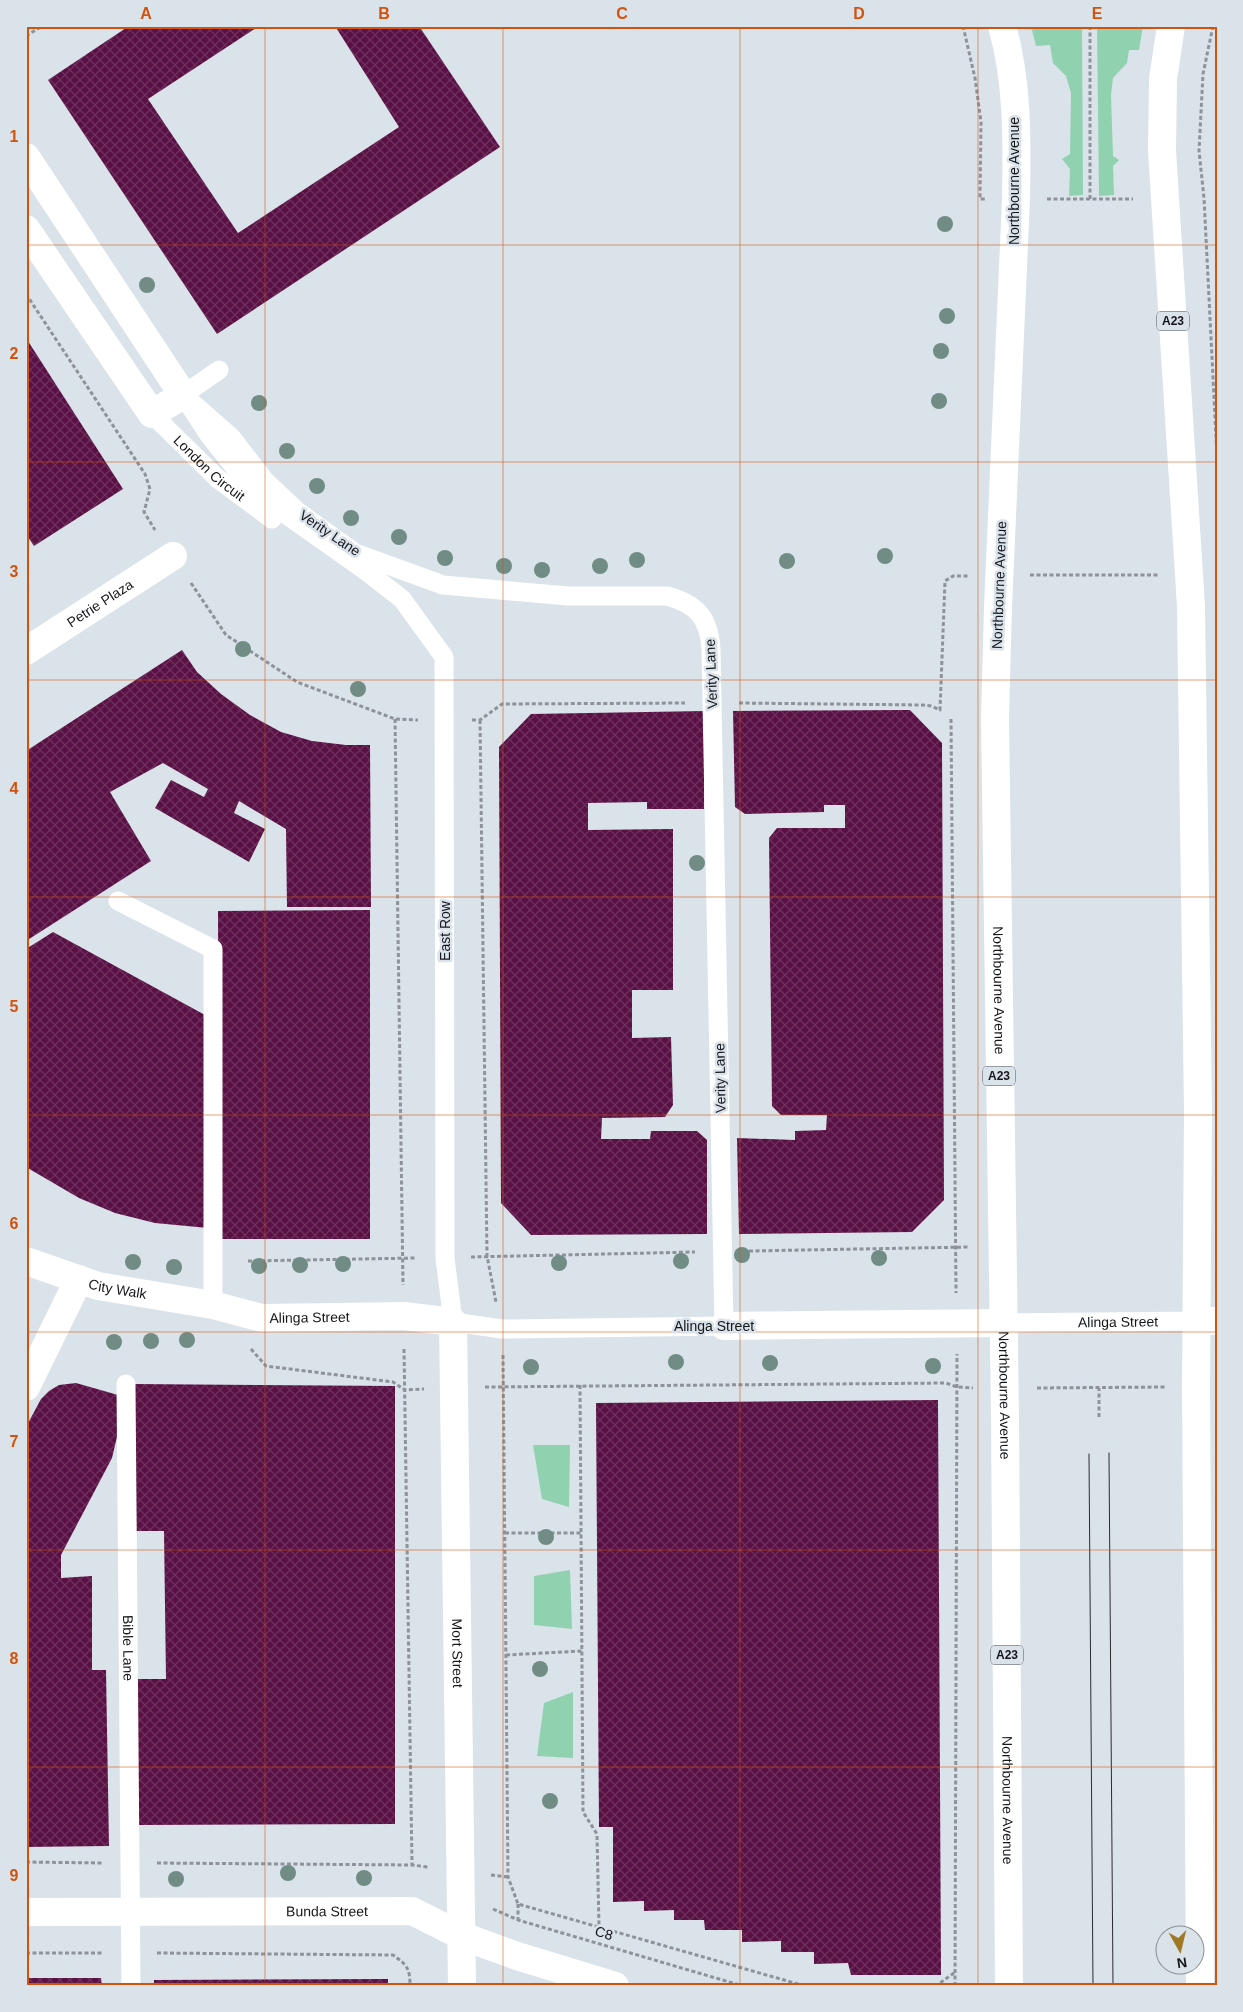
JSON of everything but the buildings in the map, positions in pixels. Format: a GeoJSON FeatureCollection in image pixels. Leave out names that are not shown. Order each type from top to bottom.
{"type":"FeatureCollection","features":[{"type":"Feature","properties":{"kind":"main road","name":"A23"},"geometry":{"type":"LineString","coordinates":[[1171,26],[1163,79],[1162,151],[1188,575],[1193,716],[1198,1111],[1207,1321],[1196,1387],[1200,1986]]}},
{"type":"Feature","properties":{"kind":"main road","name":"Northbourne Avenue"},"geometry":{"type":"LineString","coordinates":[[1003,28],[1012,80],[1017,142],[995,718],[1009,1986]]}},
{"type":"Feature","properties":{"kind":"main road","name":"London Circuit"},"geometry":{"type":"LineString","coordinates":[[26,157],[183,395]]}},
{"type":"Feature","properties":{"kind":"main road","name":"London Circuit"},"geometry":{"type":"LineString","coordinates":[[26,229],[152,414]]}},
{"type":"Feature","properties":{"kind":"main road"},"geometry":{"type":"LineString","coordinates":[[152,414],[183,395]]}},
{"type":"Feature","properties":{"kind":"main road","name":"Petrie Plaza"},"geometry":{"type":"LineString","coordinates":[[26,651],[172,556]]}},
{"type":"Feature","properties":{"kind":"main road","name":"City Walk"},"geometry":{"type":"LineString","coordinates":[[26,1261],[98,1286],[213,1305]]}},
{"type":"Feature","properties":{"kind":"main road"},"geometry":{"type":"LineString","coordinates":[[26,1387],[79,1280]]}},
{"type":"Feature","properties":{"kind":"main road","name":"Alinga Street"},"geometry":{"type":"LineString","coordinates":[[213,1305],[262,1318],[404,1316],[453,1322]]}},
{"type":"Feature","properties":{"kind":"main road","name":"Mort Street"},"geometry":{"type":"LineString","coordinates":[[453,1322],[462,1986]]}},
{"type":"Feature","properties":{"kind":"main road","name":"Alinga Street"},"geometry":{"type":"LineString","coordinates":[[724,1326],[1003,1323]]}},
{"type":"Feature","properties":{"kind":"main road","name":"Bunda Street"},"geometry":{"type":"LineString","coordinates":[[26,1912],[412,1911],[462,1936],[518,1956],[615,1986]]}},
{"type":"Feature","properties":{"kind":"lane"},"geometry":{"type":"LineString","coordinates":[[183,395],[219,370]]}},
{"type":"Feature","properties":{"kind":"lane","name":"London Circuit"},"geometry":{"type":"LineString","coordinates":[[183,395],[209,434],[236,469],[264,498],[402,599],[444,657]]}},
{"type":"Feature","properties":{"kind":"lane","name":"Verity Lane"},"geometry":{"type":"LineString","coordinates":[[183,395],[232,438],[265,481],[297,511],[355,553],[443,585],[568,596],[667,596],[682,600],[694,608],[704,619],[710,634],[712,702],[724,1326]]}},
{"type":"Feature","properties":{"kind":"lane","name":"London Circuit"},"geometry":{"type":"LineString","coordinates":[[152,414],[218,479],[395,608],[444,657]]}},
{"type":"Feature","properties":{"kind":"lane","name":"East Row"},"geometry":{"type":"LineString","coordinates":[[444,657],[445,1258],[453,1322]]}},
{"type":"Feature","properties":{"kind":"lane"},"geometry":{"type":"LineString","coordinates":[[118,901],[213,949],[213,1305]]}},
{"type":"Feature","properties":{"kind":"lane","name":"Alinga Street"},"geometry":{"type":"LineString","coordinates":[[1003,1323],[1207,1321]]}},
{"type":"Feature","properties":{"kind":"lane","name":"Alinga Street"},"geometry":{"type":"LineString","coordinates":[[453,1322],[502,1329],[724,1326]]}},
{"type":"Feature","properties":{"kind":"lane","name":"Bible Lane"},"geometry":{"type":"LineString","coordinates":[[126,1384],[131,1986]]}},
{"type":"Feature","properties":{"kind":"path"},"geometry":{"type":"LineString","coordinates":[[26,36],[42,26]]}},
{"type":"Feature","properties":{"kind":"path"},"geometry":{"type":"LineString","coordinates":[[964,26],[975,78],[981,122],[980,200]]}},
{"type":"Feature","properties":{"kind":"path"},"geometry":{"type":"LineString","coordinates":[[1090,26],[1090,198]]}},
{"type":"Feature","properties":{"kind":"path"},"geometry":{"type":"LineString","coordinates":[[1212,26],[1203,74],[1199,151],[1204,198],[1217,457]]}},
{"type":"Feature","properties":{"kind":"path"},"geometry":{"type":"LineString","coordinates":[[26,294],[145,474],[150,489],[144,512]]}},
{"type":"Feature","properties":{"kind":"path"},"geometry":{"type":"LineString","coordinates":[[226,635],[296,682],[395,719],[480,720],[502,704],[712,702],[923,705],[940,710],[945,582],[953,576],[1188,575]]}},
{"type":"Feature","properties":{"kind":"path"},"geometry":{"type":"LineString","coordinates":[[26,1862],[412,1865],[395,719]]}},
{"type":"Feature","properties":{"kind":"path"},"geometry":{"type":"LineString","coordinates":[[950,719],[956,1272]]}},
{"type":"Feature","properties":{"kind":"path"},"geometry":{"type":"LineString","coordinates":[[480,720],[487,1256],[502,1329],[504,1386],[508,1877],[518,1904],[805,1986]]}},
{"type":"Feature","properties":{"kind":"path"},"geometry":{"type":"LineString","coordinates":[[956,1247],[970,1247]]}},
{"type":"Feature","properties":{"kind":"path"},"geometry":{"type":"LineString","coordinates":[[248,1261],[445,1258]]}},
{"type":"Feature","properties":{"kind":"path"},"geometry":{"type":"LineString","coordinates":[[248,1346],[266,1366],[393,1382],[405,1390],[580,1385],[946,1383],[957,1387],[970,1388]]}},
{"type":"Feature","properties":{"kind":"path"},"geometry":{"type":"LineString","coordinates":[[955,1986],[957,1365]]}},
{"type":"Feature","properties":{"kind":"path"},"geometry":{"type":"LineString","coordinates":[[580,1385],[584,1812],[597,1834],[599,1927]]}},
{"type":"Feature","properties":{"kind":"path"},"geometry":{"type":"LineString","coordinates":[[1032,1388],[1169,1387]]}},
{"type":"Feature","properties":{"kind":"path"},"geometry":{"type":"LineString","coordinates":[[1099,1388],[1099,1417]]}},
{"type":"Feature","properties":{"kind":"path"},"geometry":{"type":"LineString","coordinates":[[505,1533],[581,1532]]}},
{"type":"Feature","properties":{"kind":"path"},"geometry":{"type":"LineString","coordinates":[[506,1655],[582,1652]]}},
{"type":"Feature","properties":{"kind":"path","name":"C8"},"geometry":{"type":"LineString","coordinates":[[462,1896],[518,1920],[743,1986]]}},
{"type":"Feature","properties":{"kind":"path"},"geometry":{"type":"LineString","coordinates":[[26,1953],[392,1955],[404,1963],[410,1973],[410,1986]]}},
{"type":"Feature","properties":{"kind":"path"},"geometry":{"type":"LineString","coordinates":[[837,1986],[937,1985],[955,1973]]}},
{"type":"Feature","properties":{"kind":"green space"},"geometry":{"type":"Polygon","coordinates":[[[1031,26],[1082,26],[1083,195],[1069,196],[1070,169],[1062,159],[1070,154],[1071,93],[1066,76],[1053,63],[1050,45],[1036,46],[1031,26]]]}},
{"type":"Feature","properties":{"kind":"green space"},"geometry":{"type":"Polygon","coordinates":[[[1097,26],[1143,26],[1139,50],[1129,50],[1127,63],[1113,78],[1111,95],[1113,156],[1119,160],[1113,166],[1114,195],[1099,196],[1097,26]]]}},
{"type":"Feature","properties":{"kind":"green space"},"geometry":{"type":"Polygon","coordinates":[[[533,1445],[570,1445],[569,1507],[542,1499],[533,1445]]]}},
{"type":"Feature","properties":{"kind":"green space"},"geometry":{"type":"Polygon","coordinates":[[[570,1570],[572,1629],[534,1625],[534,1576],[570,1570]]]}},
{"type":"Feature","properties":{"kind":"green space"},"geometry":{"type":"Polygon","coordinates":[[[573,1692],[573,1758],[537,1756],[544,1703],[573,1692]]]}},
{"type":"Feature","properties":{"kind":"tram line"},"geometry":{"type":"LineString","coordinates":[[1109,1453],[1113,1986]]}},
{"type":"Feature","properties":{"kind":"tram line"},"geometry":{"type":"LineString","coordinates":[[1089,1454],[1093,1986]]}}]}
